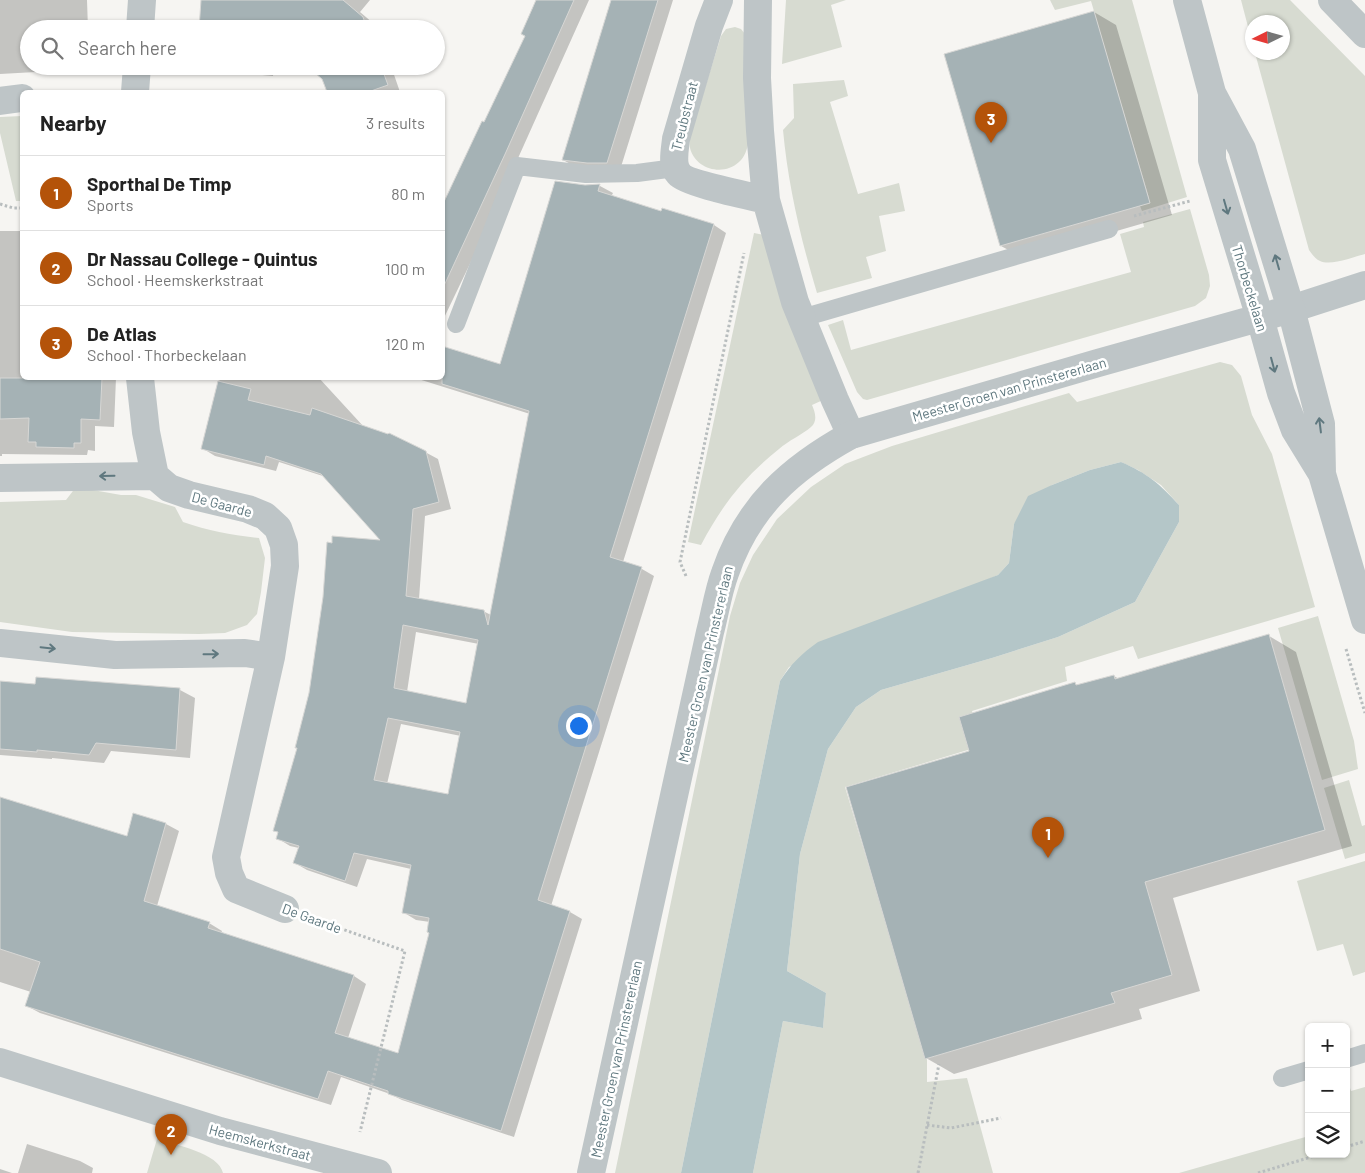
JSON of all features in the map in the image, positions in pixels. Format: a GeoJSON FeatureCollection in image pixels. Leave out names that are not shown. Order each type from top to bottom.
{"type":"FeatureCollection","features":[{"type":"Feature","properties":{"kind":"street"},"geometry":{"type":"LineString","coordinates":[[141,20],[142,0]]}},
{"type":"Feature","properties":{"kind":"street","name":"Treubstraat"},"geometry":{"type":"LineString","coordinates":[[719,0],[709,26],[676,139],[675,168],[680,176],[693,182],[766,200]]}},
{"type":"Feature","properties":{"kind":"street"},"geometry":{"type":"LineString","coordinates":[[758,0],[757,78],[766,200],[795,302],[851,435]]}},
{"type":"Feature","properties":{"kind":"street","name":"Thorbeckelaan"},"geometry":{"type":"LineString","coordinates":[[1187,0],[1212,93],[1242,149],[1291,309],[1321,424],[1322,474]]}},
{"type":"Feature","properties":{"kind":"street"},"geometry":{"type":"LineString","coordinates":[[1332,0],[1365,34]]}},
{"type":"Feature","properties":{"kind":"street"},"geometry":{"type":"LineString","coordinates":[[135,90],[136,75]]}},
{"type":"Feature","properties":{"kind":"street","name":"Thorbeckelaan"},"geometry":{"type":"LineString","coordinates":[[1212,93],[1212,160],[1260,318],[1280,393],[1295,430],[1322,474],[1365,620]]}},
{"type":"Feature","properties":{"kind":"street"},"geometry":{"type":"LineString","coordinates":[[0,100],[20,98]]}},
{"type":"Feature","properties":{"kind":"street","name":"Meester Groen van Prinstererlaan"},"geometry":{"type":"LineString","coordinates":[[591,1173],[724,574],[745,527],[776,488],[825,449],[851,435],[1291,309],[1365,285]]}},
{"type":"Feature","properties":{"kind":"street"},"geometry":{"type":"LineString","coordinates":[[0,478],[155,476],[146,432],[140,380]]}},
{"type":"Feature","properties":{"kind":"street","name":"De Gaarde"},"geometry":{"type":"LineString","coordinates":[[155,476],[169,488],[189,495],[248,509],[265,516],[278,528],[284,545],[285,566],[271,657],[226,857],[229,873],[236,889],[285,909]]}},
{"type":"Feature","properties":{"kind":"street"},"geometry":{"type":"LineString","coordinates":[[0,643],[115,655],[245,653],[271,657]]}},
{"type":"Feature","properties":{"kind":"street","name":"Heemskerkstraat"},"geometry":{"type":"LineString","coordinates":[[0,1062],[220,1131],[378,1173]]}},
{"type":"Feature","properties":{"kind":"lane"},"geometry":{"type":"LineString","coordinates":[[456,324],[517,166],[586,174],[637,173],[675,168]]}},
{"type":"Feature","properties":{"kind":"lane"},"geometry":{"type":"LineString","coordinates":[[802,318],[1109,229]]}},
{"type":"Feature","properties":{"kind":"lane"},"geometry":{"type":"LineString","coordinates":[[1350,1057],[1365,1053]]}},
{"type":"Feature","properties":{"kind":"lane"},"geometry":{"type":"LineString","coordinates":[[1282,1078],[1305,1071]]}},
{"type":"Feature","properties":{"kind":"path"},"geometry":{"type":"LineString","coordinates":[[1109,229],[1120,220],[1196,200]]}},
{"type":"Feature","properties":{"kind":"path"},"geometry":{"type":"LineString","coordinates":[[0,204],[20,208]]}},
{"type":"Feature","properties":{"kind":"path"},"geometry":{"type":"LineString","coordinates":[[688,579],[680,562],[744,252]]}},
{"type":"Feature","properties":{"kind":"path","name":"De Gaarde"},"geometry":{"type":"LineString","coordinates":[[285,909],[405,951],[352,1167]]}},
{"type":"Feature","properties":{"kind":"path"},"geometry":{"type":"LineString","coordinates":[[918,1173],[939,1064]]}},
{"type":"Feature","properties":{"kind":"path"},"geometry":{"type":"LineString","coordinates":[[927,1125],[951,1128],[1001,1118]]}},
{"type":"Feature","properties":{"kind":"path"},"geometry":{"type":"LineString","coordinates":[[1350,1146],[1365,1141]]}},
{"type":"Feature","properties":{"kind":"path"},"geometry":{"type":"LineString","coordinates":[[1258,1173],[1308,1158]]}},
{"type":"Feature","properties":{"kind":"shaded area"},"geometry":{"type":"Polygon","coordinates":[[[786,0],[846,0],[831,5],[842,47],[782,64],[786,0]]]}},
{"type":"Feature","properties":{"kind":"shaded area"},"geometry":{"type":"Polygon","coordinates":[[[1050,0],[1132,0],[1187,197],[1142,211],[1140,206],[1149,202],[1149,198],[1091,1],[1055,10],[1050,0]]]}},
{"type":"Feature","properties":{"kind":"shaded area"},"geometry":{"type":"Polygon","coordinates":[[[1241,0],[1290,0],[1365,76],[1365,254],[1336,262],[1325,262],[1317,259],[1309,250],[1257,60],[1290,60],[1290,15],[1245,15],[1241,0]]]}},
{"type":"Feature","properties":{"kind":"shaded area"},"geometry":{"type":"Polygon","coordinates":[[[735,27],[741,29],[745,34],[749,141],[747,150],[739,162],[733,167],[718,170],[703,166],[693,155],[690,148],[690,136],[721,36],[726,29],[735,27]]]}},
{"type":"Feature","properties":{"kind":"shaded area"},"geometry":{"type":"Polygon","coordinates":[[[844,80],[848,96],[830,102],[858,194],[899,183],[905,211],[879,216],[886,251],[866,257],[872,278],[817,293],[796,212],[783,130],[794,118],[793,84],[844,80]]]}},
{"type":"Feature","properties":{"kind":"shaded area"},"geometry":{"type":"Polygon","coordinates":[[[20,116],[20,201],[16,201],[0,133],[0,117],[20,116]]]}},
{"type":"Feature","properties":{"kind":"shaded area"},"geometry":{"type":"Polygon","coordinates":[[[1190,209],[1209,275],[1210,286],[1206,298],[1195,306],[867,400],[863,399],[857,392],[828,325],[843,320],[851,350],[1131,272],[1120,234],[1144,227],[1143,222],[1190,209]]]}},
{"type":"Feature","properties":{"kind":"shaded area"},"geometry":{"type":"Polygon","coordinates":[[[754,233],[764,235],[823,400],[812,405],[815,416],[813,425],[779,449],[744,481],[717,517],[701,545],[688,542],[754,233]]]}},
{"type":"Feature","properties":{"kind":"shaded area"},"geometry":{"type":"Polygon","coordinates":[[[1220,362],[1232,365],[1241,376],[1252,415],[1272,454],[1315,607],[1138,659],[1133,646],[1065,667],[1067,681],[972,711],[981,746],[845,787],[927,1060],[927,1082],[967,1078],[993,1173],[753,1173],[783,1021],[823,1028],[826,993],[787,971],[800,854],[828,749],[856,707],[881,690],[1058,637],[1135,602],[1179,522],[1179,505],[1161,485],[1138,470],[1121,462],[1090,470],[1052,485],[1014,524],[1009,563],[998,575],[789,667],[780,681],[681,1173],[615,1173],[730,616],[740,583],[753,555],[777,519],[811,487],[845,464],[892,446],[1069,393],[1077,402],[1220,362]]]}},
{"type":"Feature","properties":{"kind":"shaded area"},"geometry":{"type":"Polygon","coordinates":[[[1121,462],[1153,480],[1179,505],[1179,522],[1135,602],[1058,637],[881,690],[856,707],[828,749],[800,854],[787,971],[826,993],[823,1028],[783,1021],[753,1173],[681,1173],[780,681],[788,669],[818,642],[998,575],[1009,563],[1014,524],[1028,496],[1090,470],[1121,462]]]}},
{"type":"Feature","properties":{"kind":"shaded area"},"geometry":{"type":"Polygon","coordinates":[[[76,487],[121,495],[136,495],[175,507],[183,522],[239,536],[259,538],[265,558],[257,614],[247,625],[225,633],[199,634],[72,632],[0,622],[0,502],[66,500],[76,487]]]}},
{"type":"Feature","properties":{"kind":"shaded area"},"geometry":{"type":"Polygon","coordinates":[[[1318,616],[1354,741],[1358,769],[1322,780],[1278,628],[1318,616]]]}},
{"type":"Feature","properties":{"kind":"shaded area"},"geometry":{"type":"Polygon","coordinates":[[[1349,780],[1362,826],[1365,825],[1365,853],[1345,859],[1324,788],[1349,780]]]}},
{"type":"Feature","properties":{"kind":"shaded area"},"geometry":{"type":"Polygon","coordinates":[[[1365,861],[1365,972],[1353,976],[1343,944],[1317,951],[1297,881],[1365,861]]]}},
{"type":"Feature","properties":{"kind":"shaded area"},"geometry":{"type":"Polygon","coordinates":[[[1365,1087],[1365,1173],[1179,1173],[1305,1137],[1305,1158],[1350,1158],[1350,1088],[1351,1091],[1365,1087]]]}},
{"type":"Feature","properties":{"kind":"shaded area"},"geometry":{"type":"Polygon","coordinates":[[[157,1139],[205,1155],[220,1166],[223,1173],[147,1173],[157,1139]]]}},
{"type":"Feature","properties":{"kind":"building"},"geometry":{"type":"Polygon","coordinates":[[[201,0],[343,0],[364,20],[200,20],[201,0]]]}},
{"type":"Feature","properties":{"kind":"building"},"geometry":{"type":"Polygon","coordinates":[[[536,0],[574,0],[445,284],[445,200],[525,36],[521,34],[536,0]]]}},
{"type":"Feature","properties":{"kind":"building"},"geometry":{"type":"Polygon","coordinates":[[[611,0],[658,0],[607,163],[562,160],[611,0]]]}},
{"type":"Feature","properties":{"kind":"building"},"geometry":{"type":"Polygon","coordinates":[[[1094,11],[1150,203],[1000,246],[944,54],[1094,11]]]}},
{"type":"Feature","properties":{"kind":"building"},"geometry":{"type":"Polygon","coordinates":[[[317,75],[384,75],[388,85],[374,90],[326,90],[322,79],[317,75]]]}},
{"type":"Feature","properties":{"kind":"building"},"geometry":{"type":"Polygon","coordinates":[[[555,181],[585,185],[600,184],[598,191],[661,211],[662,208],[714,224],[610,557],[642,567],[538,900],[570,911],[501,1131],[388,1094],[388,1091],[328,1071],[318,1099],[25,1006],[40,962],[0,949],[0,797],[127,836],[133,813],[166,823],[144,901],[210,922],[208,928],[354,975],[335,1033],[398,1053],[429,933],[427,932],[429,918],[402,913],[411,865],[354,853],[345,881],[293,863],[299,846],[276,839],[278,832],[273,831],[297,748],[295,748],[309,693],[323,597],[327,542],[332,543],[332,536],[380,540],[321,474],[266,456],[264,465],[201,449],[218,381],[251,389],[248,400],[310,415],[312,408],[389,433],[426,451],[439,502],[413,509],[406,596],[484,610],[488,625],[529,411],[442,384],[442,380],[445,380],[445,347],[500,364],[555,181]],[[403,625],[394,688],[466,703],[478,640],[403,625]],[[388,718],[374,780],[448,794],[460,732],[388,718]]]}},
{"type":"Feature","properties":{"kind":"building"},"geometry":{"type":"Polygon","coordinates":[[[0,378],[20,378],[20,380],[102,380],[100,420],[81,419],[81,443],[74,443],[74,448],[36,447],[36,442],[28,442],[29,418],[0,419],[0,378]]]}},
{"type":"Feature","properties":{"kind":"building"},"geometry":{"type":"Polygon","coordinates":[[[1269,634],[1325,830],[1145,882],[1172,975],[1111,993],[1115,1003],[925,1059],[846,787],[969,751],[959,717],[1075,682],[1076,685],[1114,675],[1115,679],[1269,634]]]}},
{"type":"Feature","properties":{"kind":"building"},"geometry":{"type":"Polygon","coordinates":[[[36,677],[180,688],[176,750],[96,743],[89,755],[0,749],[0,681],[35,684],[36,677]]]}},
{"type":"Feature","properties":{"kind":"place","name":"De Atlas"},"geometry":{"type":"Point","coordinates":[991,143]}},
{"type":"Feature","properties":{"kind":"place","name":"Sporthal De Timp"},"geometry":{"type":"Point","coordinates":[1048,858]}},
{"type":"Feature","properties":{"kind":"place","name":"Dr Nassau College - Quintus"},"geometry":{"type":"Point","coordinates":[171,1155]}}]}
